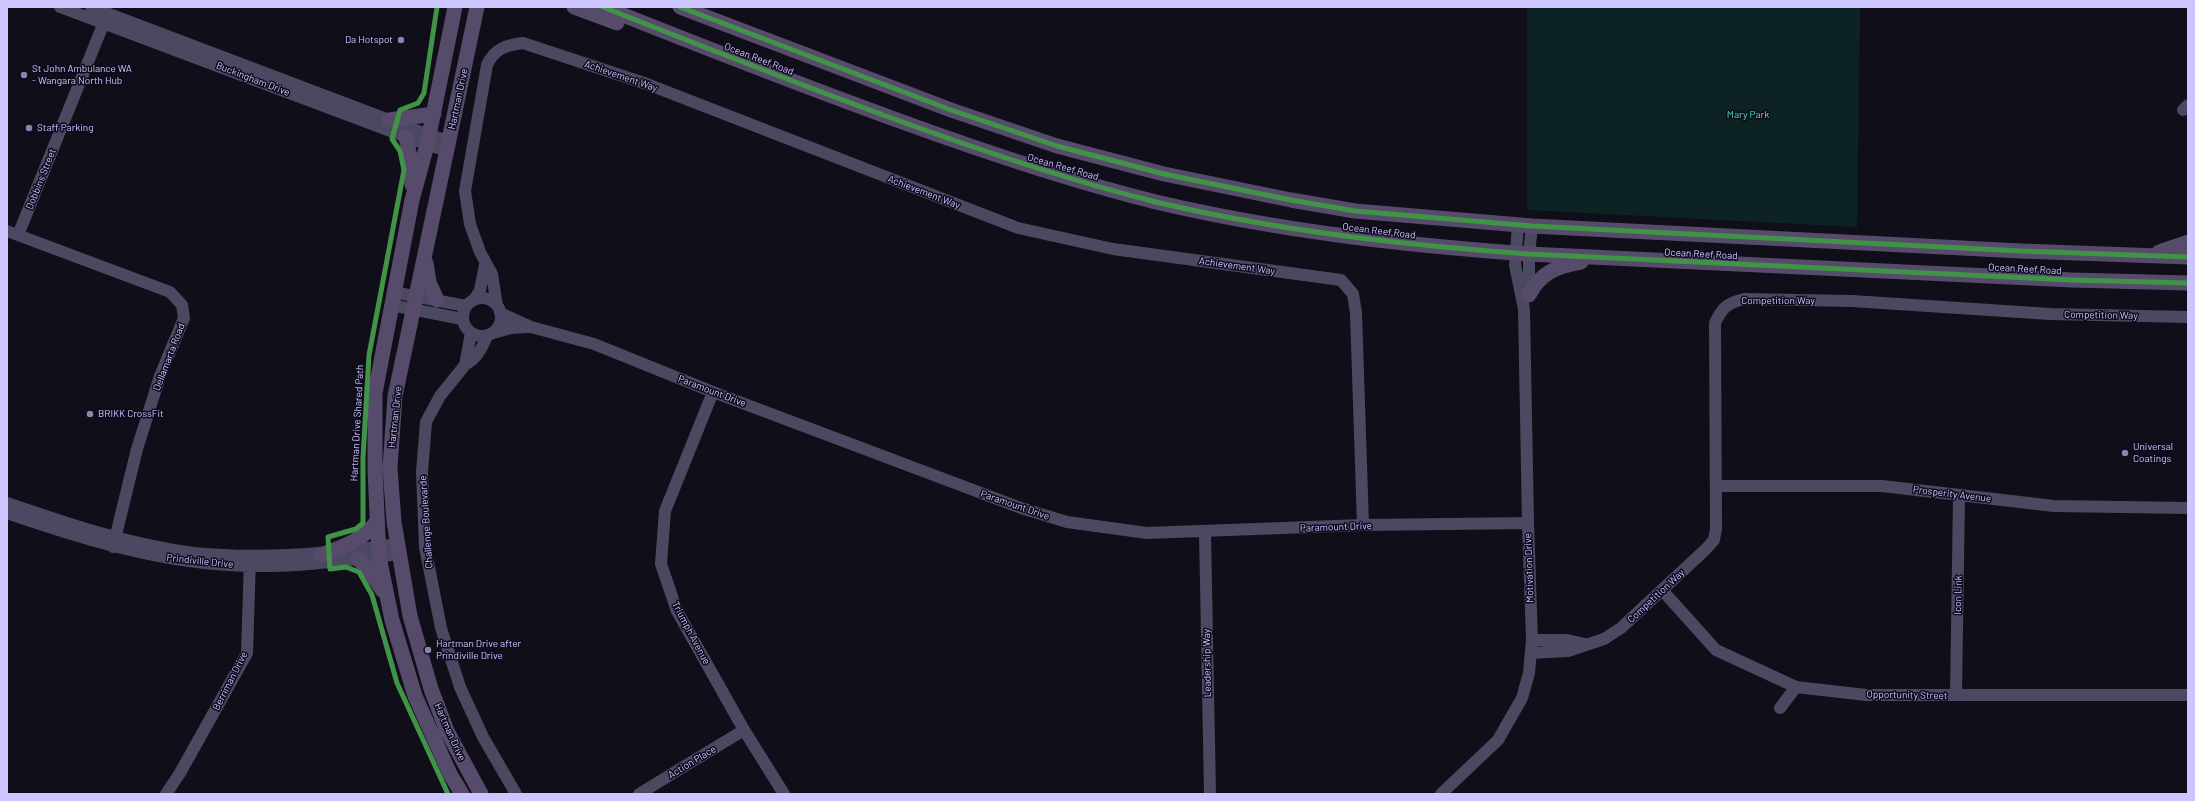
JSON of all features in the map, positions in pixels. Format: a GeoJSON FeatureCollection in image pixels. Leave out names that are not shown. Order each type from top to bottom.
{"type":"FeatureCollection","features":[{"type":"Feature","properties":{"kind":"main road"},"geometry":{"type":"LineString","coordinates":[[442,76],[446,7]]}},
{"type":"Feature","properties":{"kind":"main road","name":"Hartman Drive"},"geometry":{"type":"LineString","coordinates":[[455,7],[434,114],[412,200],[375,393],[377,521],[379,552],[388,599],[415,696],[450,774],[462,794]]}},
{"type":"Feature","properties":{"kind":"main road","name":"Hartman Drive"},"geometry":{"type":"LineString","coordinates":[[477,7],[395,396],[390,468],[398,549],[410,616],[431,689],[447,732],[481,794]]}},
{"type":"Feature","properties":{"kind":"main road"},"geometry":{"type":"LineString","coordinates":[[574,7],[618,24],[680,38]]}},
{"type":"Feature","properties":{"kind":"main road","name":"Ocean Reef Road"},"geometry":{"type":"LineString","coordinates":[[603,7],[810,88],[1041,171],[1156,202],[1262,224],[1368,240],[1522,253],[2072,280],[2188,283]]}},
{"type":"Feature","properties":{"kind":"main road","name":"Ocean Reef Road"},"geometry":{"type":"LineString","coordinates":[[680,7],[951,110],[1057,146],[1164,174],[1327,206],[1418,218],[1525,226],[2021,251],[2188,257]]}},
{"type":"Feature","properties":{"kind":"main road"},"geometry":{"type":"LineString","coordinates":[[389,120],[434,114]]}},
{"type":"Feature","properties":{"kind":"main road"},"geometry":{"type":"LineString","coordinates":[[406,137],[410,157],[412,200]]}},
{"type":"Feature","properties":{"kind":"main road"},"geometry":{"type":"LineString","coordinates":[[2146,255],[2162,252],[2188,242]]}},
{"type":"Feature","properties":{"kind":"main road"},"geometry":{"type":"LineString","coordinates":[[425,254],[429,282],[437,300]]}},
{"type":"Feature","properties":{"kind":"main road"},"geometry":{"type":"LineString","coordinates":[[1527,302],[1536,283],[1552,270],[1567,265],[1607,258]]}},
{"type":"Feature","properties":{"kind":"main road"},"geometry":{"type":"LineString","coordinates":[[321,555],[360,538],[369,532],[377,521]]}},
{"type":"Feature","properties":{"kind":"main road"},"geometry":{"type":"LineString","coordinates":[[358,559],[367,568],[388,599]]}},
{"type":"Feature","properties":{"kind":"street","name":"Buckingham Drive"},"geometry":{"type":"LineString","coordinates":[[60,7],[106,18],[389,120],[428,140]]}},
{"type":"Feature","properties":{"kind":"street","name":"Buckingham Drive"},"geometry":{"type":"LineString","coordinates":[[91,7],[106,18],[406,137],[428,140],[448,146]]}},
{"type":"Feature","properties":{"kind":"street","name":"Dobbins Street"},"geometry":{"type":"LineString","coordinates":[[13,233],[106,18]]}},
{"type":"Feature","properties":{"kind":"street","name":"Achievement Way"},"geometry":{"type":"LineString","coordinates":[[499,309],[492,274],[485,265],[470,224],[465,191],[487,65],[491,56],[498,49],[509,44],[522,43],[647,84],[1018,228],[1113,249],[1341,280],[1353,294],[1356,313],[1363,525]]}},
{"type":"Feature","properties":{"kind":"street","name":"Motivation Drive"},"geometry":{"type":"LineString","coordinates":[[1441,794],[1498,740],[1522,698],[1529,673],[1532,640],[1528,523],[1527,302],[1522,253],[1525,226]]}},
{"type":"Feature","properties":{"kind":"street","name":"Dellamarta Road"},"geometry":{"type":"LineString","coordinates":[[13,233],[170,292],[182,305],[184,318],[160,376],[114,542]]}},
{"type":"Feature","properties":{"kind":"street"},"geometry":{"type":"LineString","coordinates":[[415,304],[437,300],[470,303],[484,299],[491,301],[499,309],[501,320],[490,334],[479,336],[471,334],[465,327],[462,319],[470,303],[480,290],[485,265]]}},
{"type":"Feature","properties":{"kind":"street"},"geometry":{"type":"LineString","coordinates":[[392,299],[415,304],[462,319]]}},
{"type":"Feature","properties":{"kind":"street","name":"Competition Way"},"geometry":{"type":"LineString","coordinates":[[1531,653],[1568,651],[1604,639],[1621,628],[1714,540],[1716,529],[1715,323],[1720,313],[1731,302],[1744,300],[1852,301],[2050,314],[2188,317]]}},
{"type":"Feature","properties":{"kind":"street","name":"Paramount Drive"},"geometry":{"type":"LineString","coordinates":[[499,309],[532,327],[594,344],[713,392],[1022,508],[1067,522],[1147,533],[1363,525],[1528,523]]}},
{"type":"Feature","properties":{"kind":"street","name":"Paramount Drive"},"geometry":{"type":"LineString","coordinates":[[490,334],[511,328],[532,327]]}},
{"type":"Feature","properties":{"kind":"street","name":"Challenge Boulevarde"},"geometry":{"type":"LineString","coordinates":[[465,365],[471,334]]}},
{"type":"Feature","properties":{"kind":"street","name":"Challenge Boulevarde"},"geometry":{"type":"LineString","coordinates":[[490,334],[481,350],[465,365],[440,396],[426,422],[422,472],[425,547],[441,628],[460,687],[483,737],[516,794]]}},
{"type":"Feature","properties":{"kind":"street","name":"Triumph Avenue"},"geometry":{"type":"LineString","coordinates":[[713,392],[665,511],[661,564],[677,611],[744,730],[784,794]]}},
{"type":"Feature","properties":{"kind":"street","name":"Prosperity Avenue"},"geometry":{"type":"LineString","coordinates":[[1716,486],[1882,486],[2054,506],[2188,508]]}},
{"type":"Feature","properties":{"kind":"street","name":"Icon Link"},"geometry":{"type":"LineString","coordinates":[[1956,695],[1959,496]]}},
{"type":"Feature","properties":{"kind":"street","name":"Prindiville Drive"},"geometry":{"type":"LineString","coordinates":[[7,503],[114,542]]}},
{"type":"Feature","properties":{"kind":"street","name":"Prindiville Drive"},"geometry":{"type":"LineString","coordinates":[[7,513],[194,562],[250,561],[322,564],[358,559],[379,552]]}},
{"type":"Feature","properties":{"kind":"street","name":"Leadership Way"},"geometry":{"type":"LineString","coordinates":[[1204,532],[1210,794]]}},
{"type":"Feature","properties":{"kind":"street","name":"Prindiville Drive"},"geometry":{"type":"LineString","coordinates":[[250,561],[379,552],[398,549]]}},
{"type":"Feature","properties":{"kind":"street","name":"Berriman Drive"},"geometry":{"type":"LineString","coordinates":[[166,794],[180,773],[247,653],[250,561]]}},
{"type":"Feature","properties":{"kind":"street","name":"Opportunity Street"},"geometry":{"type":"LineString","coordinates":[[1662,590],[1716,650],[1796,687],[1866,695],[2188,695]]}},
{"type":"Feature","properties":{"kind":"street","name":"Competition Way"},"geometry":{"type":"LineString","coordinates":[[1532,640],[1567,640],[1586,644]]}},
{"type":"Feature","properties":{"kind":"street"},"geometry":{"type":"LineString","coordinates":[[1780,708],[1796,687]]}},
{"type":"Feature","properties":{"kind":"street","name":"Action Place"},"geometry":{"type":"LineString","coordinates":[[639,794],[744,730]]}},
{"type":"Feature","properties":{"kind":"green space","name":"Mary Park"},"geometry":{"type":"Polygon","coordinates":[[[1527,7],[1860,7],[1857,227],[1527,210],[1527,7]]]}},
{"type":"Feature","properties":{"kind":"cycle path","name":"Hartman Drive Shared Path"},"geometry":{"type":"LineString","coordinates":[[437,7],[424,93],[418,103],[400,110],[392,139],[400,151],[404,170],[369,355],[363,458],[363,523],[356,529],[328,537],[330,569],[346,567],[359,572],[372,595],[397,683],[448,794]]}},
{"type":"Feature","properties":{"kind":"cycle path"},"geometry":{"type":"LineString","coordinates":[[603,7],[823,93],[993,154],[1057,175],[1156,202],[1248,221],[1341,236],[1529,254],[2072,280],[2188,283]]}},
{"type":"Feature","properties":{"kind":"cycle path"},"geometry":{"type":"LineString","coordinates":[[680,7],[951,110],[1057,146],[1164,174],[1291,200],[1355,211],[1532,226],[2021,251],[2188,257]]}},
{"type":"Feature","properties":{"kind":"place","name":"Da Hotspot"},"geometry":{"type":"Point","coordinates":[401,40]}},
{"type":"Feature","properties":{"kind":"place","name":"St John Ambulance WA - Wangara North Hub"},"geometry":{"type":"Point","coordinates":[24,75]}},
{"type":"Feature","properties":{"kind":"place","name":"Staff Parking"},"geometry":{"type":"Point","coordinates":[29,128]}},
{"type":"Feature","properties":{"kind":"place","name":"BRIKK CrossFit"},"geometry":{"type":"Point","coordinates":[90,414]}},
{"type":"Feature","properties":{"kind":"place","name":"Universal Coatings"},"geometry":{"type":"Point","coordinates":[2125,453]}},
{"type":"Feature","properties":{"kind":"place","name":"Hartman Drive after Prindiville Drive"},"geometry":{"type":"Point","coordinates":[428,650]}}]}
